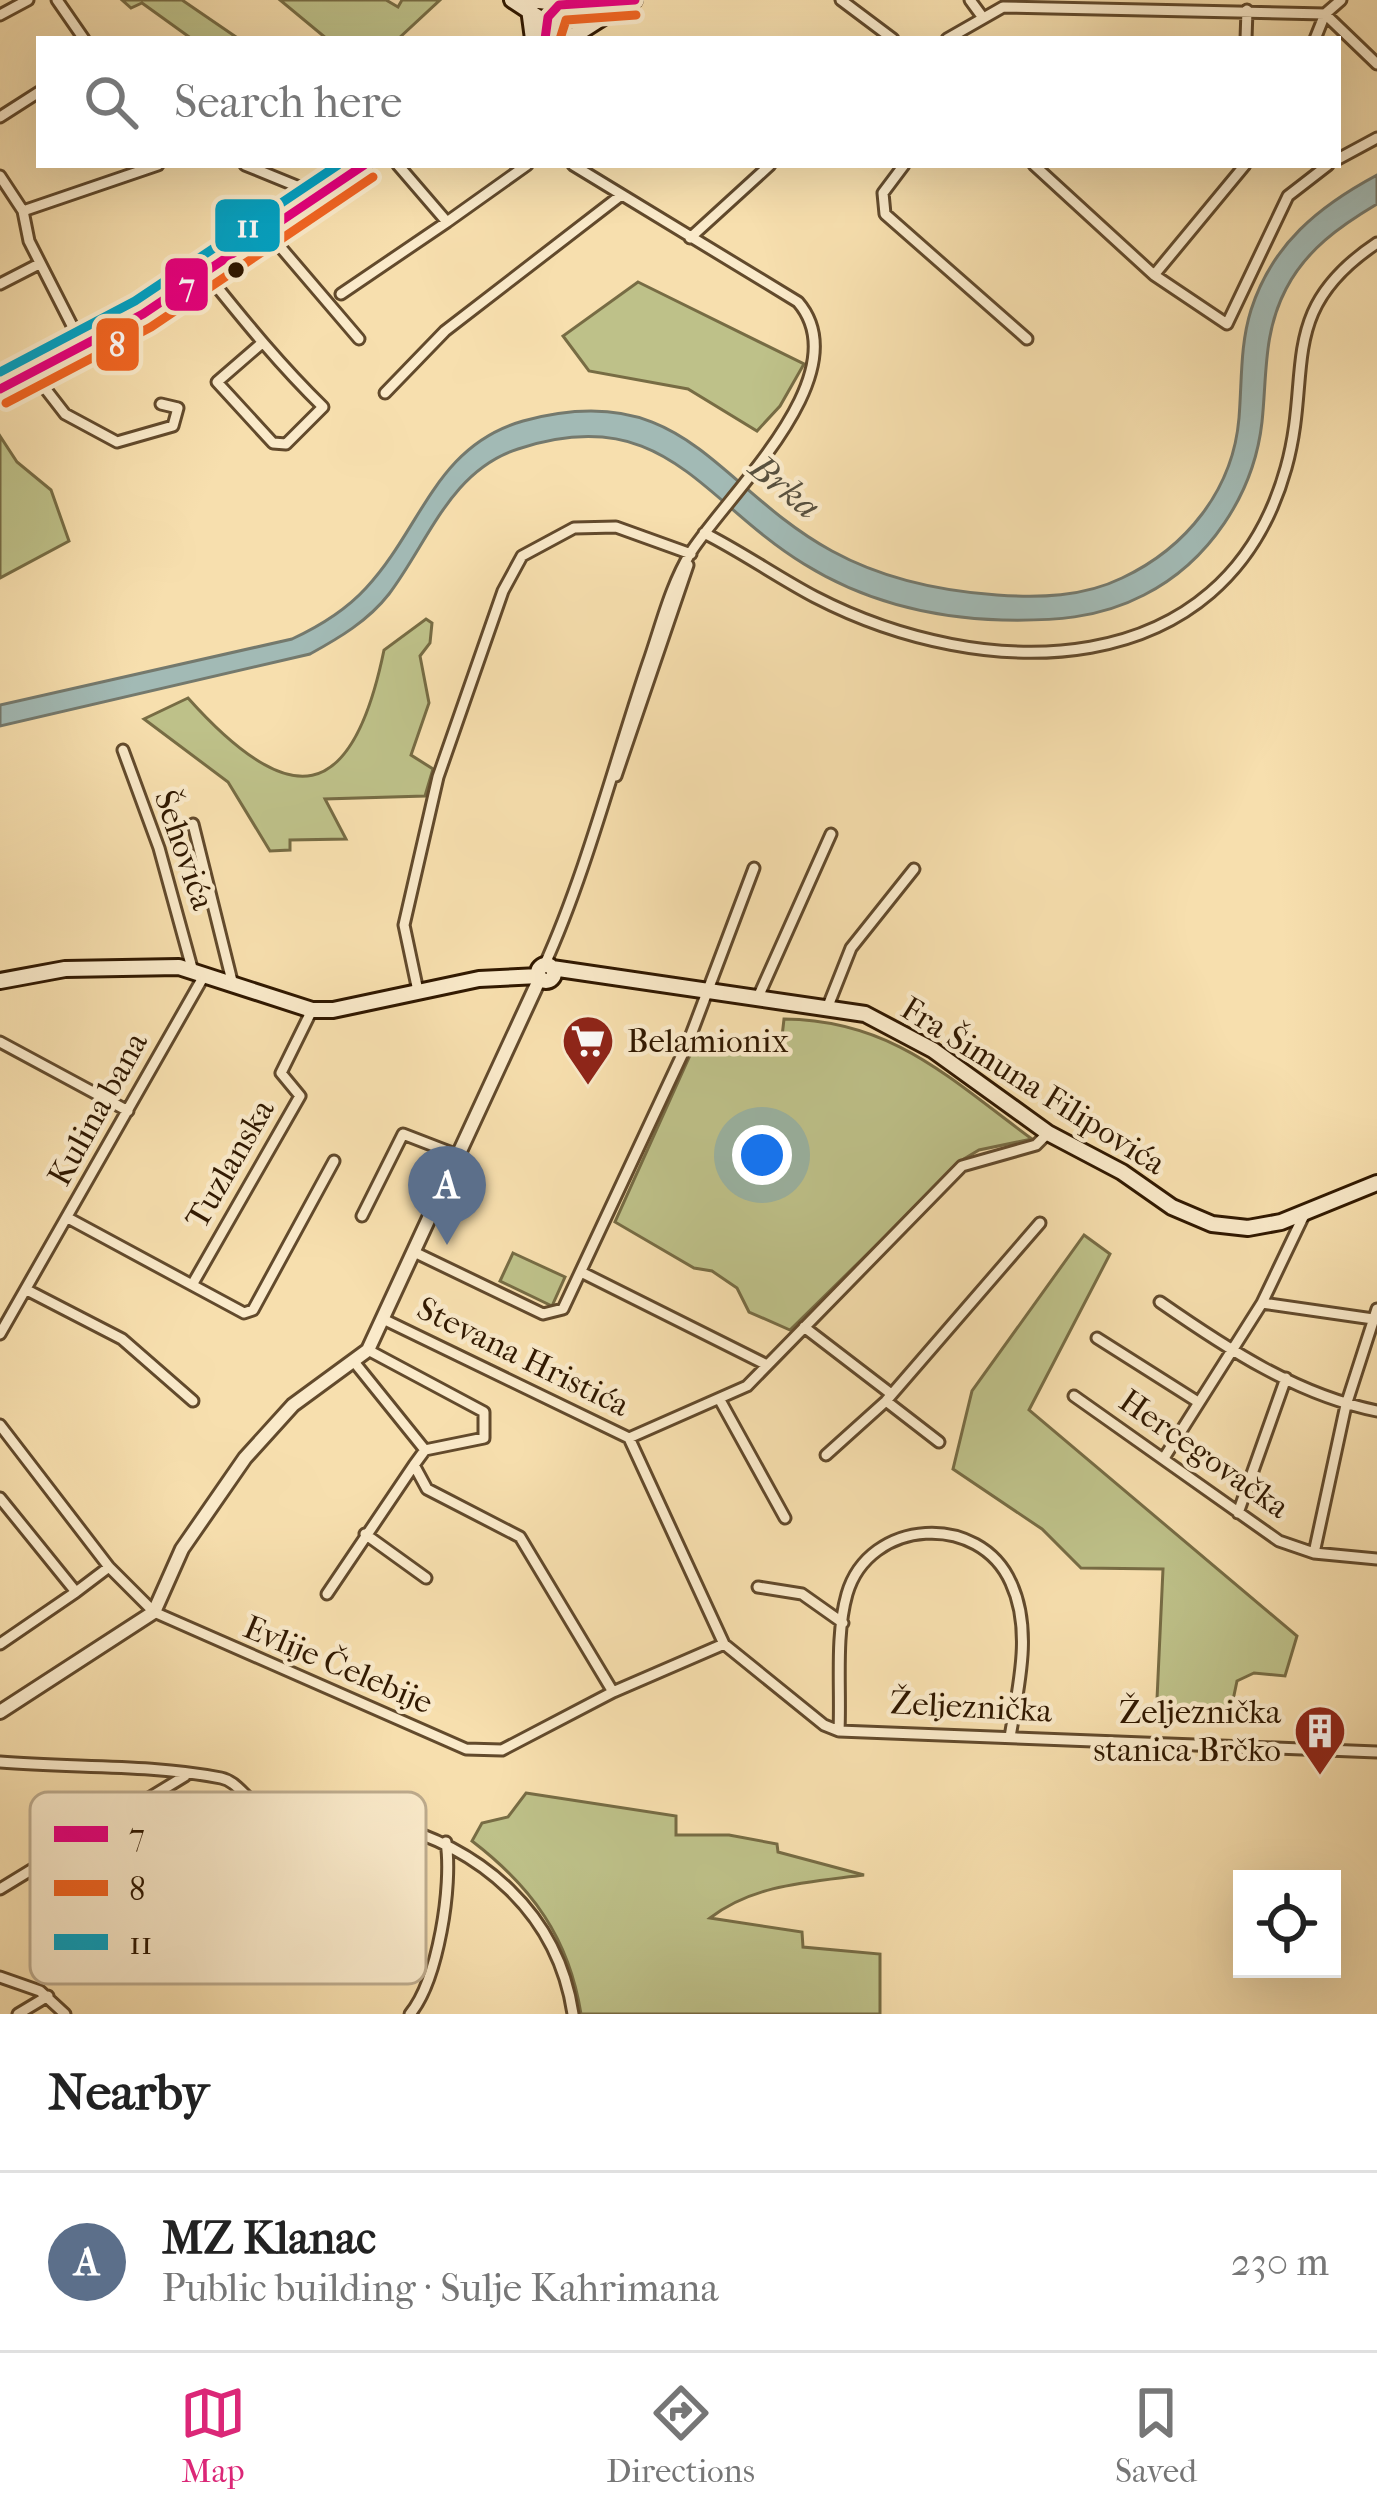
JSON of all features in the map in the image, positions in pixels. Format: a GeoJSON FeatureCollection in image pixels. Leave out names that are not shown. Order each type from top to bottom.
{"type":"FeatureCollection","features":[{"type":"Feature","properties":{"kind":"main road"},"geometry":{"type":"LineString","coordinates":[[512,0],[565,6],[634,0]]}},
{"type":"Feature","properties":{"kind":"main road"},"geometry":{"type":"LineString","coordinates":[[561,34],[634,0]]}},
{"type":"Feature","properties":{"kind":"main road"},"geometry":{"type":"LineString","coordinates":[[529,5],[561,34]]}},
{"type":"Feature","properties":{"kind":"main road"},"geometry":{"type":"LineString","coordinates":[[529,5],[533,36]]}},
{"type":"Feature","properties":{"kind":"main road"},"geometry":{"type":"LineString","coordinates":[[561,34],[565,6]]}},
{"type":"Feature","properties":{"kind":"main road"},"geometry":{"type":"LineString","coordinates":[[561,34],[579,12],[565,6]]}},
{"type":"Feature","properties":{"kind":"main road"},"geometry":{"type":"LineString","coordinates":[[0,389],[86,351],[209,277],[360,168]]}},
{"type":"Feature","properties":{"kind":"main road"},"geometry":{"type":"LineString","coordinates":[[0,981],[65,969],[199,970],[312,1010]]}},
{"type":"Feature","properties":{"kind":"main road","name":"Fra Šimuna Filipovića"},"geometry":{"type":"LineString","coordinates":[[312,1010],[353,1007],[519,975],[577,974],[828,1006],[896,1027],[1048,1133],[1122,1172],[1192,1218],[1248,1228],[1305,1213],[1377,1183]]}},
{"type":"Feature","properties":{"kind":"street"},"geometry":{"type":"LineString","coordinates":[[0,15],[28,0]]}},
{"type":"Feature","properties":{"kind":"street"},"geometry":{"type":"LineString","coordinates":[[57,0],[82,36]]}},
{"type":"Feature","properties":{"kind":"street"},"geometry":{"type":"LineString","coordinates":[[841,0],[876,34]]}},
{"type":"Feature","properties":{"kind":"street"},"geometry":{"type":"LineString","coordinates":[[970,0],[981,15]]}},
{"type":"Feature","properties":{"kind":"street"},"geometry":{"type":"LineString","coordinates":[[1316,36],[1325,14],[1340,0]]}},
{"type":"Feature","properties":{"kind":"street"},"geometry":{"type":"LineString","coordinates":[[950,36],[1005,3],[1325,14],[1377,64]]}},
{"type":"Feature","properties":{"kind":"street"},"geometry":{"type":"LineString","coordinates":[[1246,10],[1246,36]]}},
{"type":"Feature","properties":{"kind":"street"},"geometry":{"type":"LineString","coordinates":[[0,117],[36,94]]}},
{"type":"Feature","properties":{"kind":"street"},"geometry":{"type":"LineString","coordinates":[[1341,157],[1377,137]]}},
{"type":"Feature","properties":{"kind":"street"},"geometry":{"type":"LineString","coordinates":[[22,211],[149,168]]}},
{"type":"Feature","properties":{"kind":"street"},"geometry":{"type":"LineString","coordinates":[[252,168],[321,196]]}},
{"type":"Feature","properties":{"kind":"street"},"geometry":{"type":"LineString","coordinates":[[401,168],[447,222]]}},
{"type":"Feature","properties":{"kind":"street"},"geometry":{"type":"LineString","coordinates":[[341,294],[522,168]]}},
{"type":"Feature","properties":{"kind":"street"},"geometry":{"type":"LineString","coordinates":[[0,1712],[154,1612],[182,1549],[245,1458],[293,1406],[368,1350],[544,975],[691,554],[767,455],[812,370],[810,316],[782,290],[578,168]]}},
{"type":"Feature","properties":{"kind":"street"},"geometry":{"type":"LineString","coordinates":[[690,238],[770,168]]}},
{"type":"Feature","properties":{"kind":"street"},"geometry":{"type":"LineString","coordinates":[[902,168],[883,193],[885,214],[1027,340]]}},
{"type":"Feature","properties":{"kind":"street"},"geometry":{"type":"LineString","coordinates":[[1037,168],[1154,275],[1226,324],[1288,196],[1324,168]]}},
{"type":"Feature","properties":{"kind":"street"},"geometry":{"type":"LineString","coordinates":[[1154,275],[1243,168]]}},
{"type":"Feature","properties":{"kind":"street"},"geometry":{"type":"LineString","coordinates":[[0,176],[22,211],[39,264],[86,351]]}},
{"type":"Feature","properties":{"kind":"street"},"geometry":{"type":"LineString","coordinates":[[385,393],[445,331],[620,196]]}},
{"type":"Feature","properties":{"kind":"street"},"geometry":{"type":"LineString","coordinates":[[271,236],[359,339]]}},
{"type":"Feature","properties":{"kind":"street"},"geometry":{"type":"LineString","coordinates":[[708,528],[816,597],[968,645],[1058,656],[1096,651],[1146,633],[1172,621],[1223,580],[1260,531],[1286,467],[1304,332],[1326,288],[1376,245]]}},
{"type":"Feature","properties":{"kind":"street"},"geometry":{"type":"LineString","coordinates":[[0,284],[39,264]]}},
{"type":"Feature","properties":{"kind":"street"},"geometry":{"type":"LineString","coordinates":[[209,277],[262,344],[323,407],[286,444],[273,443],[217,382],[262,344]]}},
{"type":"Feature","properties":{"kind":"street"},"geometry":{"type":"LineString","coordinates":[[34,374],[65,414],[117,442],[173,426],[178,408],[161,404]]}},
{"type":"Feature","properties":{"kind":"street"},"geometry":{"type":"LineString","coordinates":[[418,991],[404,925],[438,777],[503,591],[522,556],[574,528],[616,527],[691,554]]}},
{"type":"Feature","properties":{"kind":"street","name":"Šehovića"},"geometry":{"type":"LineString","coordinates":[[124,750],[199,970]]}},
{"type":"Feature","properties":{"kind":"street"},"geometry":{"type":"LineString","coordinates":[[193,824],[232,981]]}},
{"type":"Feature","properties":{"kind":"street"},"geometry":{"type":"LineString","coordinates":[[759,995],[831,834]]}},
{"type":"Feature","properties":{"kind":"street"},"geometry":{"type":"LineString","coordinates":[[414,1252],[543,1314],[558,1314],[583,1274],[709,989],[754,868]]}},
{"type":"Feature","properties":{"kind":"street"},"geometry":{"type":"LineString","coordinates":[[828,1006],[851,948],[914,869]]}},
{"type":"Feature","properties":{"kind":"street","name":"Kulina bana"},"geometry":{"type":"LineString","coordinates":[[0,1334],[128,1111],[199,970]]}},
{"type":"Feature","properties":{"kind":"street","name":"Tuzlanska"},"geometry":{"type":"LineString","coordinates":[[192,1285],[300,1096],[281,1073],[312,1010]]}},
{"type":"Feature","properties":{"kind":"street"},"geometry":{"type":"LineString","coordinates":[[0,1042],[128,1111]]}},
{"type":"Feature","properties":{"kind":"street"},"geometry":{"type":"LineString","coordinates":[[629,1438],[721,1402],[767,1366],[962,1166],[1036,1145],[1048,1133]]}},
{"type":"Feature","properties":{"kind":"street"},"geometry":{"type":"LineString","coordinates":[[362,1216],[403,1134],[460,1156]]}},
{"type":"Feature","properties":{"kind":"street"},"geometry":{"type":"LineString","coordinates":[[68,1218],[244,1312],[254,1310],[334,1161]]}},
{"type":"Feature","properties":{"kind":"street"},"geometry":{"type":"LineString","coordinates":[[1164,1458],[1262,1303],[1305,1213]]}},
{"type":"Feature","properties":{"kind":"street"},"geometry":{"type":"LineString","coordinates":[[826,1455],[888,1397],[1040,1223]]}},
{"type":"Feature","properties":{"kind":"street"},"geometry":{"type":"LineString","coordinates":[[583,1274],[767,1366]]}},
{"type":"Feature","properties":{"kind":"street"},"geometry":{"type":"LineString","coordinates":[[27,1290],[122,1339],[193,1401]]}},
{"type":"Feature","properties":{"kind":"street"},"geometry":{"type":"LineString","coordinates":[[1160,1303],[1233,1353],[1346,1405],[1377,1411]]}},
{"type":"Feature","properties":{"kind":"street"},"geometry":{"type":"LineString","coordinates":[[1262,1303],[1375,1314],[1346,1405],[1313,1553]]}},
{"type":"Feature","properties":{"kind":"street","name":"Stevana Hristića"},"geometry":{"type":"LineString","coordinates":[[383,1319],[629,1438],[724,1644]]}},
{"type":"Feature","properties":{"kind":"street"},"geometry":{"type":"LineString","coordinates":[[804,1327],[939,1442]]}},
{"type":"Feature","properties":{"kind":"street"},"geometry":{"type":"LineString","coordinates":[[1097,1338],[1198,1402]]}},
{"type":"Feature","properties":{"kind":"street"},"geometry":{"type":"LineString","coordinates":[[327,1594],[425,1450],[484,1438],[484,1412],[368,1350]]}},
{"type":"Feature","properties":{"kind":"street"},"geometry":{"type":"LineString","coordinates":[[355,1364],[425,1450]]}},
{"type":"Feature","properties":{"kind":"street"},"geometry":{"type":"LineString","coordinates":[[1238,1513],[1286,1378]]}},
{"type":"Feature","properties":{"kind":"street","name":"Hercegovačka"},"geometry":{"type":"LineString","coordinates":[[1073,1396],[1280,1541],[1313,1553],[1377,1559]]}},
{"type":"Feature","properties":{"kind":"street"},"geometry":{"type":"LineString","coordinates":[[721,1402],[785,1518]]}},
{"type":"Feature","properties":{"kind":"street","name":"Evlije Čelebije"},"geometry":{"type":"LineString","coordinates":[[0,1425],[109,1567],[154,1612],[466,1749],[502,1750],[613,1692],[724,1644]]}},
{"type":"Feature","properties":{"kind":"street"},"geometry":{"type":"LineString","coordinates":[[414,1465],[428,1489],[520,1537],[613,1692]]}},
{"type":"Feature","properties":{"kind":"street"},"geometry":{"type":"LineString","coordinates":[[0,1498],[76,1592]]}},
{"type":"Feature","properties":{"kind":"street"},"geometry":{"type":"LineString","coordinates":[[0,1524],[13,1513]]}},
{"type":"Feature","properties":{"kind":"street"},"geometry":{"type":"LineString","coordinates":[[839,1731],[848,1592],[863,1563],[886,1544],[933,1532],[958,1535],[987,1551],[1010,1579],[1019,1606],[1022,1659],[1010,1737]]}},
{"type":"Feature","properties":{"kind":"street"},"geometry":{"type":"LineString","coordinates":[[365,1534],[426,1578]]}},
{"type":"Feature","properties":{"kind":"street"},"geometry":{"type":"LineString","coordinates":[[0,1644],[109,1567]]}},
{"type":"Feature","properties":{"kind":"street"},"geometry":{"type":"LineString","coordinates":[[758,1587],[802,1594],[843,1623]]}},
{"type":"Feature","properties":{"kind":"street"},"geometry":{"type":"LineString","coordinates":[[724,1644],[839,1731]]}},
{"type":"Feature","properties":{"kind":"street","name":"Željeznička"},"geometry":{"type":"LineString","coordinates":[[839,1731],[1377,1752]]}},
{"type":"Feature","properties":{"kind":"street"},"geometry":{"type":"LineString","coordinates":[[0,1762],[187,1775],[229,1781],[241,1792]]}},
{"type":"Feature","properties":{"kind":"street"},"geometry":{"type":"LineString","coordinates":[[159,1792],[187,1775]]}},
{"type":"Feature","properties":{"kind":"street"},"geometry":{"type":"LineString","coordinates":[[426,1836],[446,1842],[502,1881],[534,1916],[560,1964],[573,2014]]}},
{"type":"Feature","properties":{"kind":"street"},"geometry":{"type":"LineString","coordinates":[[426,1980],[450,1880],[446,1842]]}},
{"type":"Feature","properties":{"kind":"street"},"geometry":{"type":"LineString","coordinates":[[0,1889],[30,1871]]}},
{"type":"Feature","properties":{"kind":"street"},"geometry":{"type":"LineString","coordinates":[[0,1977],[48,1996],[65,2014]]}},
{"type":"Feature","properties":{"kind":"street"},"geometry":{"type":"LineString","coordinates":[[410,2014],[424,1984]]}},
{"type":"Feature","properties":{"kind":"street"},"geometry":{"type":"LineString","coordinates":[[18,2014],[48,1996]]}},
{"type":"Feature","properties":{"kind":"green space"},"geometry":{"type":"Polygon","coordinates":[[[122,0],[182,0],[235,36],[188,36],[142,3],[131,8],[122,0]]]}},
{"type":"Feature","properties":{"kind":"green space"},"geometry":{"type":"Polygon","coordinates":[[[280,0],[386,0],[398,7],[402,0],[440,0],[401,36],[323,36],[280,0]]]}},
{"type":"Feature","properties":{"kind":"green space"},"geometry":{"type":"Polygon","coordinates":[[[638,282],[804,364],[780,406],[757,431],[688,389],[589,371],[563,336],[638,282]]]}},
{"type":"Feature","properties":{"kind":"green space"},"geometry":{"type":"Polygon","coordinates":[[[0,436],[17,462],[51,490],[69,541],[0,578],[0,436]]]}},
{"type":"Feature","properties":{"kind":"green space"},"geometry":{"type":"Polygon","coordinates":[[[426,619],[432,623],[430,643],[420,656],[429,703],[411,755],[433,769],[425,796],[325,799],[346,839],[290,840],[290,850],[270,851],[228,782],[144,719],[188,698],[257,761],[286,774],[312,775],[335,764],[354,739],[371,702],[384,650],[426,619]]]}},
{"type":"Feature","properties":{"kind":"green space"},"geometry":{"type":"Polygon","coordinates":[[[784,1019],[822,1022],[888,1041],[946,1074],[1032,1139],[979,1150],[964,1159],[790,1330],[749,1312],[737,1288],[712,1271],[694,1268],[615,1222],[696,1042],[780,1054],[784,1019]]]}},
{"type":"Feature","properties":{"kind":"green space"},"geometry":{"type":"Polygon","coordinates":[[[1084,1235],[1110,1254],[1029,1410],[1297,1636],[1285,1676],[1254,1673],[1237,1681],[1228,1724],[1156,1721],[1163,1569],[1081,1568],[1042,1529],[953,1469],[972,1391],[1084,1235]]]}},
{"type":"Feature","properties":{"kind":"green space"},"geometry":{"type":"Polygon","coordinates":[[[513,1253],[565,1277],[552,1306],[500,1281],[513,1253]]]}},
{"type":"Feature","properties":{"kind":"green space"},"geometry":{"type":"Polygon","coordinates":[[[526,1793],[676,1816],[676,1835],[729,1835],[777,1844],[778,1852],[864,1875],[764,1891],[710,1918],[802,1932],[803,1947],[880,1954],[880,2014],[581,2014],[567,1961],[544,1916],[513,1877],[472,1841],[482,1823],[508,1817],[526,1793]]]}},
{"type":"Feature","properties":{"kind":"water"},"geometry":{"type":"Polygon","coordinates":[[[1377,175],[1377,204],[1314,251],[1294,275],[1279,305],[1270,338],[1257,449],[1238,500],[1189,564],[1127,603],[1074,617],[1021,620],[976,619],[899,606],[804,564],[677,465],[645,448],[610,438],[568,438],[518,449],[475,473],[443,510],[381,604],[310,654],[0,726],[0,705],[292,639],[312,629],[366,588],[432,491],[469,449],[523,421],[578,411],[623,414],[661,426],[694,446],[792,525],[851,561],[891,576],[954,590],[1013,596],[1061,595],[1122,578],[1186,533],[1227,469],[1239,418],[1245,336],[1271,265],[1317,214],[1377,175]]]}},
{"type":"Feature","properties":{"kind":"transit line","name":"7"},"geometry":{"type":"LineString","coordinates":[[545,36],[548,17],[559,5],[635,0]]}},
{"type":"Feature","properties":{"kind":"transit line","name":"8"},"geometry":{"type":"LineString","coordinates":[[561,36],[566,20],[636,15]]}},
{"type":"Feature","properties":{"kind":"transit line","name":"11"},"geometry":{"type":"LineString","coordinates":[[0,372],[135,301],[334,168]]}},
{"type":"Feature","properties":{"kind":"transit line","name":"7"},"geometry":{"type":"LineString","coordinates":[[0,389],[143,314],[360,168]]}},
{"type":"Feature","properties":{"kind":"transit line","name":"8"},"geometry":{"type":"LineString","coordinates":[[6,403],[151,327],[373,177]]}},
{"type":"Feature","properties":{"kind":"place","name":"Belamionix"},"geometry":{"type":"Point","coordinates":[588,1087]}},
{"type":"Feature","properties":{"kind":"place","name":"MZ Klanac"},"geometry":{"type":"Point","coordinates":[447,1245]}},
{"type":"Feature","properties":{"kind":"place","name":"Željeznička stanica Brčko"},"geometry":{"type":"Point","coordinates":[1320,1777]}},
{"type":"Feature","properties":{"kind":"water label","name":"Brka"},"geometry":{"type":"Point","coordinates":[785,487]}}]}
